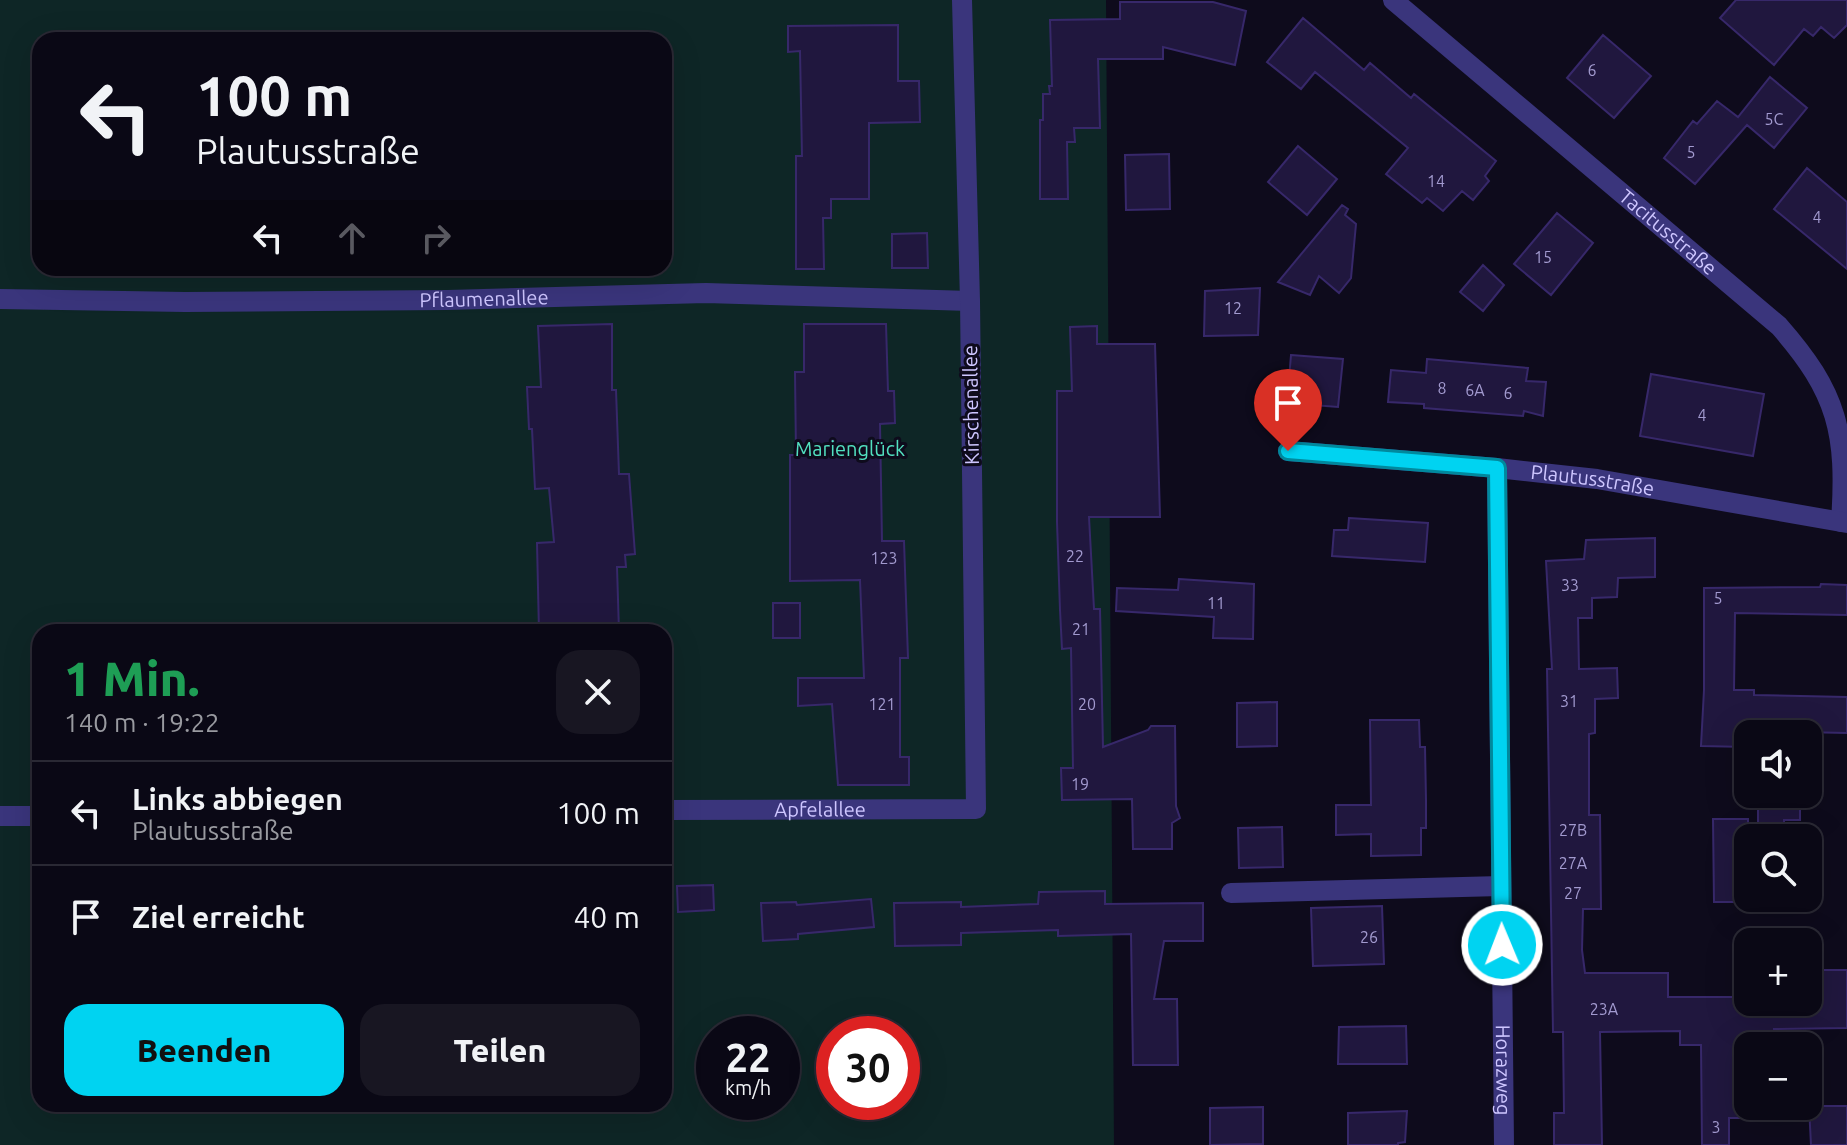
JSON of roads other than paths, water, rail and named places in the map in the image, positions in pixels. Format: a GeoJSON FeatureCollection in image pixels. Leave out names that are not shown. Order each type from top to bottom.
{"type":"FeatureCollection","features":[{"type":"Feature","properties":{"kind":"street","name":"Kirschenallee"},"geometry":{"type":"LineString","coordinates":[[962,0],[970,301],[976,809]]}},
{"type":"Feature","properties":{"kind":"street","name":"Tacitusstraße"},"geometry":{"type":"LineString","coordinates":[[1393,0],[1779,326],[1815,370],[1828,393],[1838,423],[1846,477],[1844,522]]}},
{"type":"Feature","properties":{"kind":"street","name":"Pflaumenallee"},"geometry":{"type":"LineString","coordinates":[[0,299],[447,300],[706,293],[970,301]]}},
{"type":"Feature","properties":{"kind":"street","name":"Plautusstraße"},"geometry":{"type":"LineString","coordinates":[[1288,451],[1597,479],[1844,522]]}},
{"type":"Feature","properties":{"kind":"street","name":"Horazweg"},"geometry":{"type":"LineString","coordinates":[[1497,468],[1504,1145]]}},
{"type":"Feature","properties":{"kind":"street","name":"Apfelallee"},"geometry":{"type":"LineString","coordinates":[[672,810],[976,809]]}},
{"type":"Feature","properties":{"kind":"street"},"geometry":{"type":"LineString","coordinates":[[0,816],[32,816]]}},
{"type":"Feature","properties":{"kind":"street"},"geometry":{"type":"LineString","coordinates":[[1231,893],[1501,886]]}},
{"type":"Feature","properties":{"kind":"park label","name":"Marienglück"},"geometry":{"type":"Point","coordinates":[850,449]}}]}
